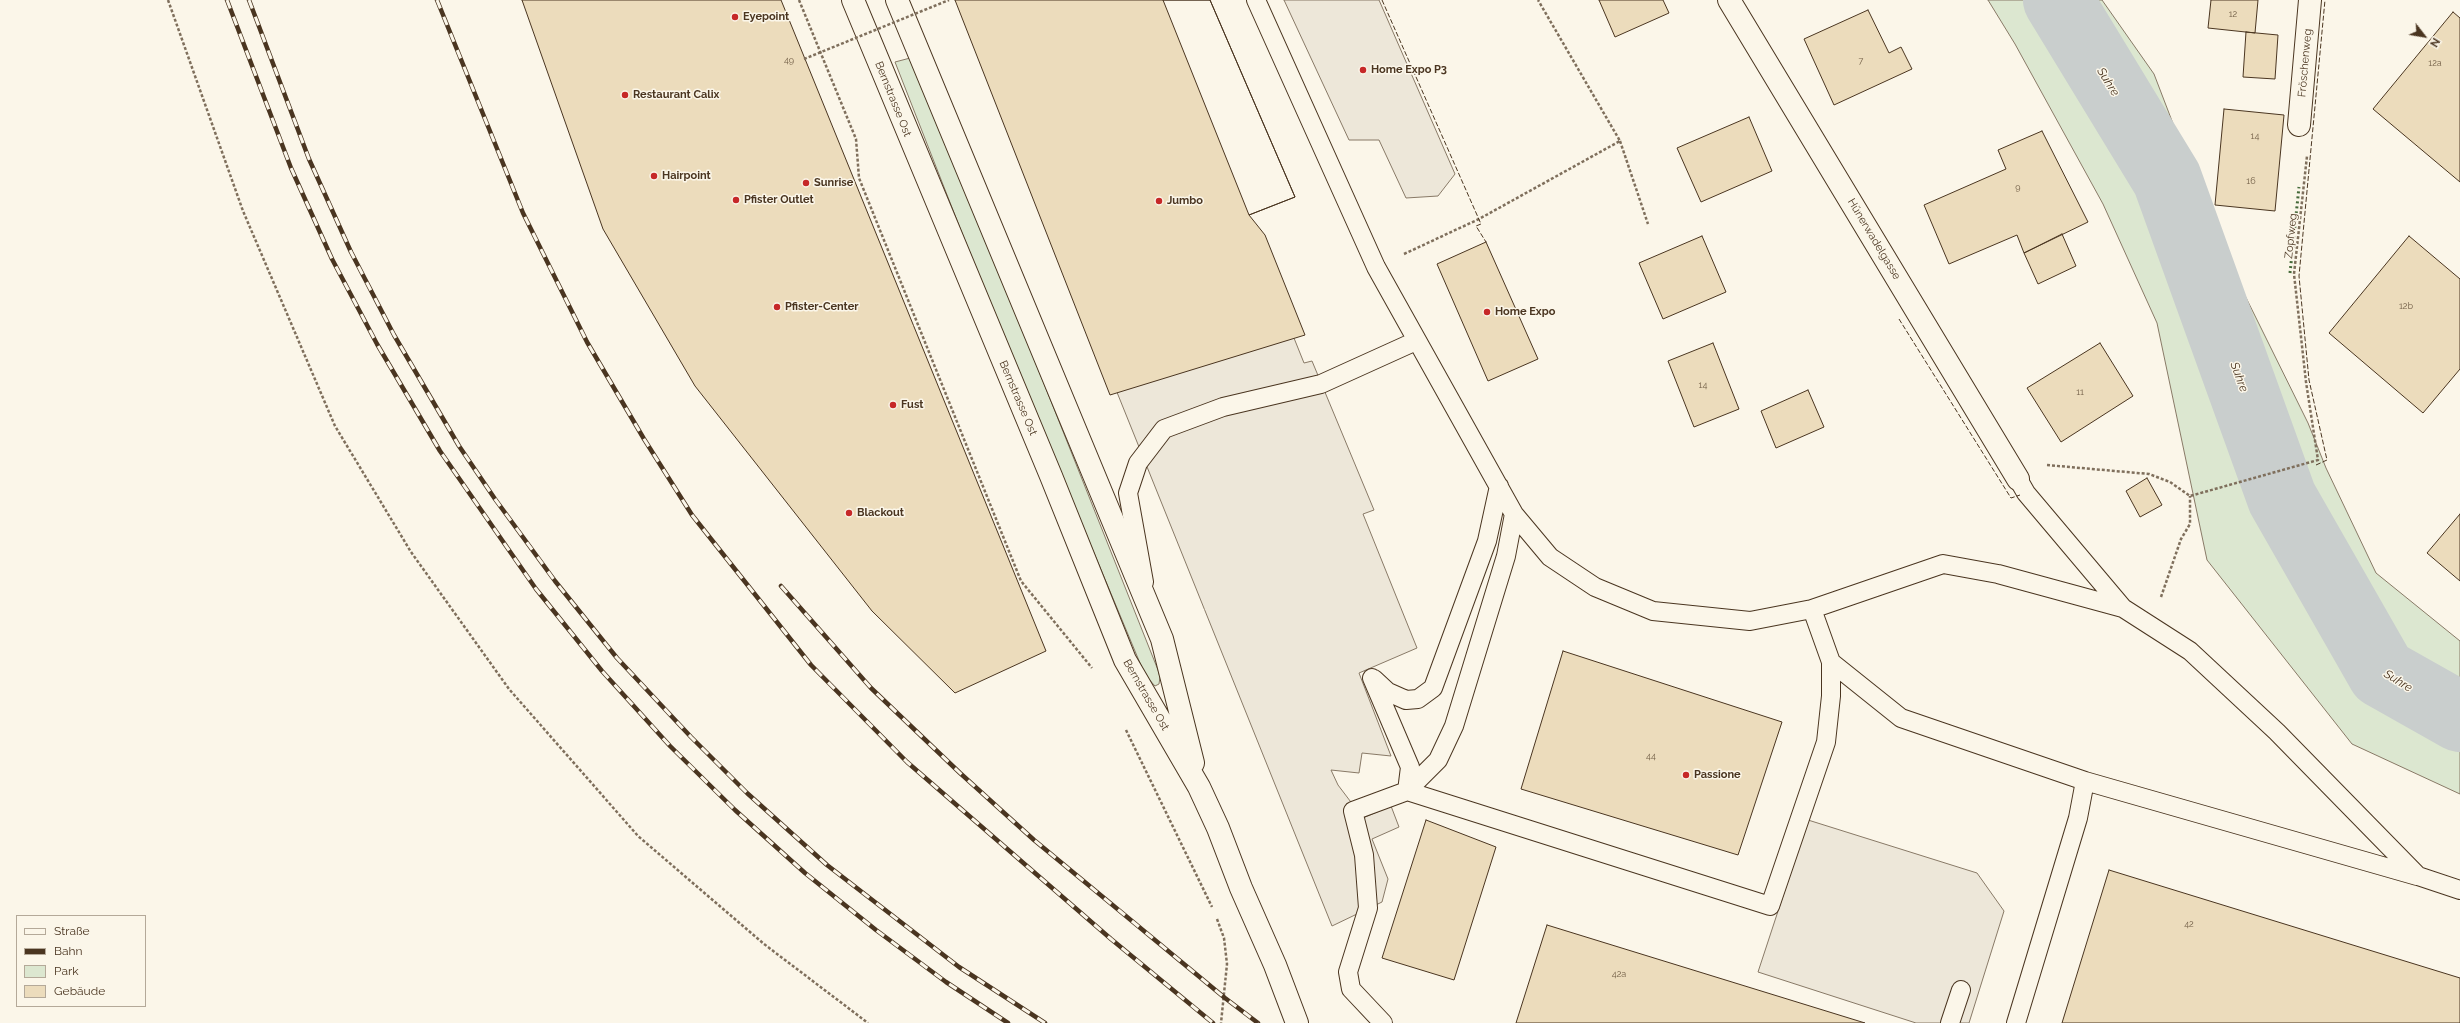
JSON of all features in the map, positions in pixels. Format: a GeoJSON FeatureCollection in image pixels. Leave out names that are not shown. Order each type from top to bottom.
{"type":"FeatureCollection","features":[{"type":"Feature","properties":{"kind":"main road","name":"Bernstrasse Ost"},"geometry":{"type":"LineString","coordinates":[[853,0],[1051,476],[1125,660],[1199,787],[1218,828],[1241,888],[1276,965],[1297,1023]]}},
{"type":"Feature","properties":{"kind":"main road","name":"Bernstrasse Ost"},"geometry":{"type":"LineString","coordinates":[[896,0],[1162,639],[1199,787]]}},
{"type":"Feature","properties":{"kind":"main road","name":"Hünerwadelgasse"},"geometry":{"type":"LineString","coordinates":[[1729,0],[2018,479]]}},
{"type":"Feature","properties":{"kind":"main road","name":"Fröschenweg"},"geometry":{"type":"LineString","coordinates":[[2299,125],[2310,0]]}},
{"type":"Feature","properties":{"kind":"lane"},"geometry":{"type":"LineString","coordinates":[[1256,0],[1376,267],[1514,514],[1550,557],[1595,587],[1653,611],[1750,621],[1812,609],[1943,564],[1998,574],[2123,608]]}},
{"type":"Feature","properties":{"kind":"lane"},"geometry":{"type":"LineString","coordinates":[[1147,605],[1128,492],[1138,463],[1164,429],[1224,407],[1321,384],[1416,341]]}},
{"type":"Feature","properties":{"kind":"lane"},"geometry":{"type":"LineString","coordinates":[[2018,479],[2026,493],[2123,608],[2190,651],[2202,661],[2277,732],[2418,876]]}},
{"type":"Feature","properties":{"kind":"lane"},"geometry":{"type":"LineString","coordinates":[[1407,791],[1410,767],[1370,673],[1388,692],[1406,700],[1418,699],[1433,688],[1487,541],[1499,486]]}},
{"type":"Feature","properties":{"kind":"lane"},"geometry":{"type":"LineString","coordinates":[[1382,1023],[1351,989],[1348,972],[1368,908],[1364,855],[1353,811],[1407,791],[1438,760],[1454,726],[1506,556],[1514,514]]}},
{"type":"Feature","properties":{"kind":"lane"},"geometry":{"type":"LineString","coordinates":[[1407,791],[1770,906],[1826,742],[1831,696],[1830,662],[1812,609]]}},
{"type":"Feature","properties":{"kind":"lane"},"geometry":{"type":"LineString","coordinates":[[1830,662],[1901,718],[2085,781],[2418,876],[2460,890]]}},
{"type":"Feature","properties":{"kind":"lane"},"geometry":{"type":"LineString","coordinates":[[2016,1023],[2078,818],[2085,781]]}},
{"type":"Feature","properties":{"kind":"lane"},"geometry":{"type":"LineString","coordinates":[[1950,1023],[1961,990]]}},
{"type":"Feature","properties":{"kind":"path"},"geometry":{"type":"LineString","coordinates":[[168,0],[243,211],[335,426],[411,552],[508,689],[638,836],[764,944],[868,1023]]}},
{"type":"Feature","properties":{"kind":"path"},"geometry":{"type":"LineString","coordinates":[[799,0],[856,140],[859,178],[1021,581],[1097,674]]}},
{"type":"Feature","properties":{"kind":"path"},"geometry":{"type":"LineString","coordinates":[[804,59],[949,0]]}},
{"type":"Feature","properties":{"kind":"path"},"geometry":{"type":"LineString","coordinates":[[1538,0],[1620,141],[1648,224]]}},
{"type":"Feature","properties":{"kind":"path"},"geometry":{"type":"LineString","coordinates":[[1376,267],[1479,219],[1620,141]]}},
{"type":"Feature","properties":{"kind":"path","name":"Zopfweg"},"geometry":{"type":"LineString","coordinates":[[2190,496],[2318,460],[2306,382],[2294,274],[2308,154]]}},
{"type":"Feature","properties":{"kind":"path"},"geometry":{"type":"LineString","coordinates":[[2018,479],[2049,464],[2110,472],[2149,474],[2170,482],[2190,496],[2190,524],[2181,539],[2151,627]]}},
{"type":"Feature","properties":{"kind":"path"},"geometry":{"type":"LineString","coordinates":[[1123,723],[1212,908]]}},
{"type":"Feature","properties":{"kind":"path"},"geometry":{"type":"LineString","coordinates":[[1216,915],[1224,938],[1226,964],[1221,1023]]}},
{"type":"Feature","properties":{"kind":"green space"},"geometry":{"type":"Polygon","coordinates":[[[1988,0],[2102,0],[2154,74],[2218,241],[2308,423],[2326,468],[2376,573],[2460,641],[2460,794],[2352,744],[2207,560],[2157,323],[2103,204],[2015,44],[1988,0]]]}},
{"type":"Feature","properties":{"kind":"green space"},"geometry":{"type":"Polygon","coordinates":[[[914,57],[1158,670],[1160,677],[1159,684],[1155,686],[1145,675],[987,297],[895,62],[914,57]]]}},
{"type":"Feature","properties":{"kind":"shaded area","name":"Home Expo P3"},"geometry":{"type":"Polygon","coordinates":[[[1284,0],[1379,0],[1455,174],[1438,196],[1406,198],[1379,140],[1349,140],[1284,0]]]}},
{"type":"Feature","properties":{"kind":"shaded area"},"geometry":{"type":"Polygon","coordinates":[[[1171,31],[1304,363],[1312,361],[1374,510],[1363,514],[1417,648],[1359,673],[1391,756],[1362,753],[1359,773],[1331,770],[1338,785],[1363,818],[1391,806],[1399,827],[1372,839],[1388,879],[1382,902],[1332,926],[1077,293],[1171,31]]]}},
{"type":"Feature","properties":{"kind":"shaded area"},"geometry":{"type":"Polygon","coordinates":[[[1808,820],[1977,873],[2004,911],[1969,1023],[1916,1023],[1758,972],[1808,820]]]}},
{"type":"Feature","properties":{"kind":"building","name":"Pfister-Center"},"geometry":{"type":"Polygon","coordinates":[[[522,0],[781,0],[1046,651],[955,693],[872,611],[695,386],[603,229],[522,0]]]}},
{"type":"Feature","properties":{"kind":"building","name":"Jumbo"},"geometry":{"type":"Polygon","coordinates":[[[955,0],[1210,0],[1295,197],[1249,215],[1265,235],[1305,335],[1110,395],[955,0]]]}},
{"type":"Feature","properties":{"kind":"building"},"geometry":{"type":"Polygon","coordinates":[[[1163,0],[1210,0],[1295,197],[1249,215],[1163,0]]]}},
{"type":"Feature","properties":{"kind":"building"},"geometry":{"type":"Polygon","coordinates":[[[1599,0],[1663,0],[1669,13],[1615,37],[1599,0]]]}},
{"type":"Feature","properties":{"kind":"building"},"geometry":{"type":"Polygon","coordinates":[[[2211,0],[2258,0],[2255,33],[2208,28],[2211,0]]]}},
{"type":"Feature","properties":{"kind":"building"},"geometry":{"type":"Polygon","coordinates":[[[1868,10],[1889,53],[1901,47],[1912,69],[1834,105],[1804,39],[1868,10]]]}},
{"type":"Feature","properties":{"kind":"building"},"geometry":{"type":"Polygon","coordinates":[[[2453,12],[2460,18],[2460,182],[2373,109],[2453,12]]]}},
{"type":"Feature","properties":{"kind":"building"},"geometry":{"type":"Polygon","coordinates":[[[2246,32],[2278,35],[2275,79],[2243,77],[2246,32]]]}},
{"type":"Feature","properties":{"kind":"building"},"geometry":{"type":"Polygon","coordinates":[[[2224,109],[2284,115],[2275,211],[2215,205],[2224,109]]]}},
{"type":"Feature","properties":{"kind":"building"},"geometry":{"type":"Polygon","coordinates":[[[1749,117],[1772,171],[1701,202],[1677,148],[1749,117]]]}},
{"type":"Feature","properties":{"kind":"building"},"geometry":{"type":"Polygon","coordinates":[[[2042,131],[2088,222],[2024,253],[2017,235],[1949,264],[1924,205],[2006,169],[1998,150],[2042,131]]]}},
{"type":"Feature","properties":{"kind":"building"},"geometry":{"type":"Polygon","coordinates":[[[2062,234],[2076,266],[2038,284],[2024,253],[2062,234]]]}},
{"type":"Feature","properties":{"kind":"building"},"geometry":{"type":"Polygon","coordinates":[[[1702,236],[1726,292],[1663,319],[1639,263],[1702,236]]]}},
{"type":"Feature","properties":{"kind":"building"},"geometry":{"type":"Polygon","coordinates":[[[2409,236],[2460,279],[2460,369],[2423,413],[2329,333],[2409,236]]]}},
{"type":"Feature","properties":{"kind":"building","name":"Home Expo"},"geometry":{"type":"Polygon","coordinates":[[[1486,242],[1538,359],[1488,381],[1437,264],[1486,242]]]}},
{"type":"Feature","properties":{"kind":"building"},"geometry":{"type":"Polygon","coordinates":[[[1713,343],[1739,409],[1694,427],[1668,361],[1713,343]]]}},
{"type":"Feature","properties":{"kind":"building"},"geometry":{"type":"Polygon","coordinates":[[[2100,343],[2133,396],[2061,442],[2027,388],[2100,343]]]}},
{"type":"Feature","properties":{"kind":"building"},"geometry":{"type":"Polygon","coordinates":[[[1808,390],[1824,427],[1776,448],[1761,411],[1808,390]]]}},
{"type":"Feature","properties":{"kind":"building"},"geometry":{"type":"Polygon","coordinates":[[[2147,478],[2162,505],[2140,517],[2126,491],[2147,478]]]}},
{"type":"Feature","properties":{"kind":"building"},"geometry":{"type":"Polygon","coordinates":[[[2460,514],[2460,581],[2427,553],[2460,514]]]}},
{"type":"Feature","properties":{"kind":"building"},"geometry":{"type":"Polygon","coordinates":[[[1563,651],[1782,722],[1738,855],[1521,789],[1563,651]]]}},
{"type":"Feature","properties":{"kind":"building"},"geometry":{"type":"Polygon","coordinates":[[[1426,820],[1496,847],[1454,980],[1382,958],[1426,820]]]}},
{"type":"Feature","properties":{"kind":"building"},"geometry":{"type":"Polygon","coordinates":[[[2109,870],[2460,978],[2460,1023],[2062,1023],[2109,870]]]}},
{"type":"Feature","properties":{"kind":"building"},"geometry":{"type":"Polygon","coordinates":[[[1547,925],[1865,1023],[1516,1023],[1547,925]]]}},
{"type":"Feature","properties":{"kind":"waterway","name":"Suhre"},"geometry":{"type":"LineString","coordinates":[[2058,0],[2167,179],[2282,498],[2382,673],[2460,717]]}},
{"type":"Feature","properties":{"kind":"railway"},"geometry":{"type":"LineString","coordinates":[[227,0],[291,168],[332,259],[377,344],[440,451],[536,589],[602,671],[670,746],[735,810],[805,873],[876,930],[946,982],[1008,1023]]}},
{"type":"Feature","properties":{"kind":"railway"},"geometry":{"type":"LineString","coordinates":[[249,0],[309,159],[351,252],[394,335],[459,446],[495,499],[555,581],[617,658],[691,737],[747,793],[827,865],[959,967],[1045,1023]]}},
{"type":"Feature","properties":{"kind":"railway"},"geometry":{"type":"LineString","coordinates":[[437,0],[523,213],[587,342],[644,439],[692,515],[811,665],[907,762],[1111,939],[1213,1023]]}},
{"type":"Feature","properties":{"kind":"railway"},"geometry":{"type":"LineString","coordinates":[[781,586],[871,688],[960,773],[1034,840],[1225,998],[1258,1023]]}},
{"type":"Feature","properties":{"kind":"hedge"},"geometry":{"type":"LineString","coordinates":[[2290,273],[2299,187]]}},
{"type":"Feature","properties":{"kind":"fence"},"geometry":{"type":"LineString","coordinates":[[1382,0],[1481,224],[1476,226],[1486,242]]}},
{"type":"Feature","properties":{"kind":"fence"},"geometry":{"type":"LineString","coordinates":[[2316,465],[2327,460],[2309,380],[2299,276],[2325,0]]}},
{"type":"Feature","properties":{"kind":"fence"},"geometry":{"type":"LineString","coordinates":[[1899,319],[2011,498],[2020,495]]}},
{"type":"Feature","properties":{"kind":"place","name":"Eyepoint"},"geometry":{"type":"Point","coordinates":[735,17]}},
{"type":"Feature","properties":{"kind":"place","name":"Home Expo P3"},"geometry":{"type":"Point","coordinates":[1363,70]}},
{"type":"Feature","properties":{"kind":"place","name":"Restaurant Calix"},"geometry":{"type":"Point","coordinates":[625,95]}},
{"type":"Feature","properties":{"kind":"place","name":"Hairpoint"},"geometry":{"type":"Point","coordinates":[654,176]}},
{"type":"Feature","properties":{"kind":"place","name":"Sunrise"},"geometry":{"type":"Point","coordinates":[806,183]}},
{"type":"Feature","properties":{"kind":"place","name":"Pfister Outlet"},"geometry":{"type":"Point","coordinates":[736,200]}},
{"type":"Feature","properties":{"kind":"place","name":"Jumbo"},"geometry":{"type":"Point","coordinates":[1159,201]}},
{"type":"Feature","properties":{"kind":"place","name":"Pfister-Center"},"geometry":{"type":"Point","coordinates":[777,307]}},
{"type":"Feature","properties":{"kind":"place","name":"Home Expo"},"geometry":{"type":"Point","coordinates":[1487,312]}},
{"type":"Feature","properties":{"kind":"place","name":"Fust"},"geometry":{"type":"Point","coordinates":[893,405]}},
{"type":"Feature","properties":{"kind":"place","name":"Blackout"},"geometry":{"type":"Point","coordinates":[849,513]}},
{"type":"Feature","properties":{"kind":"place","name":"Passione"},"geometry":{"type":"Point","coordinates":[1686,775]}}]}
